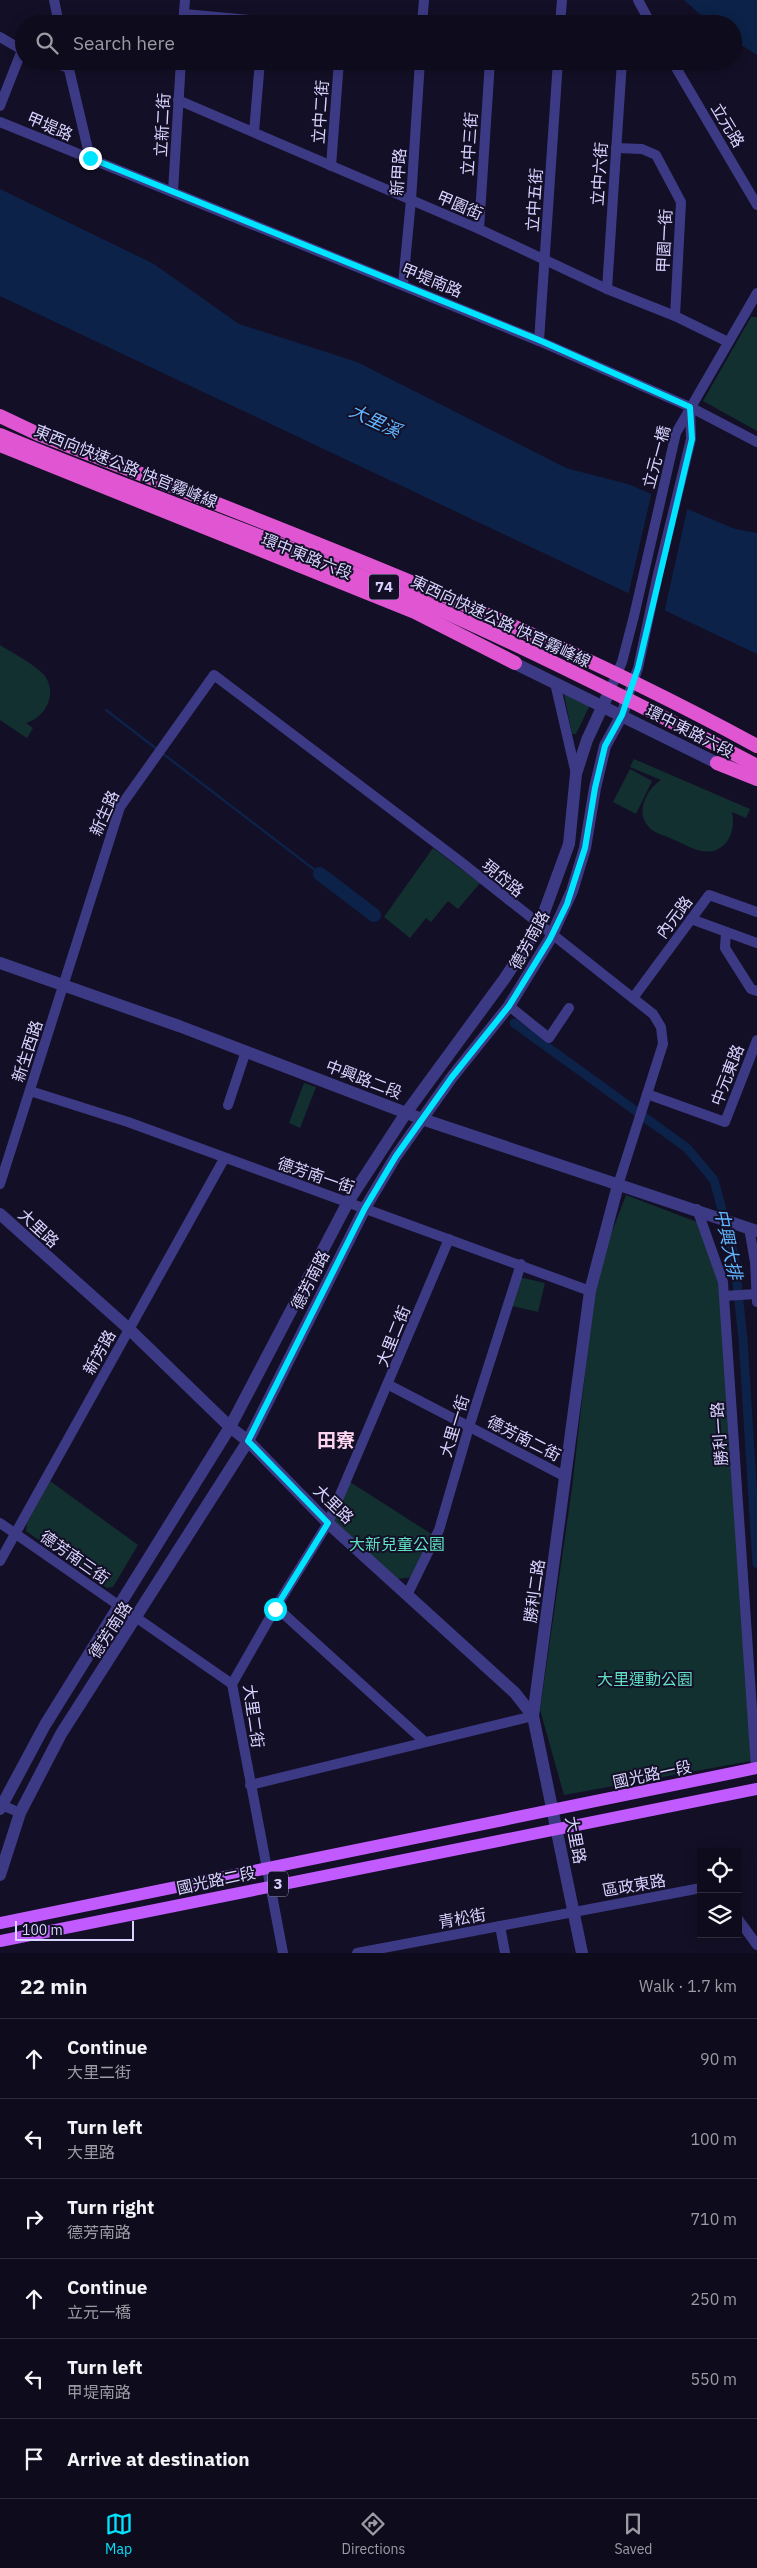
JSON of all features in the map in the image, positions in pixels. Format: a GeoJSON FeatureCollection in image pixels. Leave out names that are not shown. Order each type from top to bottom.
{"type":"FeatureCollection","features":[{"type":"Feature","properties":{"kind":"highway","name":"東西向快速公路 快官霧峰線"},"geometry":{"type":"LineString","coordinates":[[0,416],[38,434],[373,565],[469,606],[581,658],[757,746]]}},
{"type":"Feature","properties":{"kind":"highway","name":"東西向快速公路 快官霧峰線"},"geometry":{"type":"LineString","coordinates":[[0,435],[84,470],[402,593],[555,665],[757,764]]}},
{"type":"Feature","properties":{"kind":"highway"},"geometry":{"type":"LineString","coordinates":[[3,449],[415,612],[515,663]]}},
{"type":"Feature","properties":{"kind":"highway"},"geometry":{"type":"LineString","coordinates":[[717,763],[757,779]]}},
{"type":"Feature","properties":{"kind":"main road","name":"國光路一段"},"geometry":{"type":"LineString","coordinates":[[554,1812],[757,1768]]}},
{"type":"Feature","properties":{"kind":"main road","name":"3"},"geometry":{"type":"LineString","coordinates":[[556,1828],[757,1789]]}},
{"type":"Feature","properties":{"kind":"main road","name":"國光路二段"},"geometry":{"type":"LineString","coordinates":[[0,1923],[554,1812]]}},
{"type":"Feature","properties":{"kind":"main road","name":"國光路二段"},"geometry":{"type":"LineString","coordinates":[[0,1941],[556,1828]]}},
{"type":"Feature","properties":{"kind":"street"},"geometry":{"type":"LineString","coordinates":[[54,0],[57,15]]}},
{"type":"Feature","properties":{"kind":"street"},"geometry":{"type":"LineString","coordinates":[[184,15],[185,0]]}},
{"type":"Feature","properties":{"kind":"street"},"geometry":{"type":"LineString","coordinates":[[423,15],[424,0]]}},
{"type":"Feature","properties":{"kind":"street"},"geometry":{"type":"LineString","coordinates":[[561,15],[562,0]]}},
{"type":"Feature","properties":{"kind":"street"},"geometry":{"type":"LineString","coordinates":[[638,0],[646,15]]}},
{"type":"Feature","properties":{"kind":"street"},"geometry":{"type":"LineString","coordinates":[[0,37],[15,46]]}},
{"type":"Feature","properties":{"kind":"street"},"geometry":{"type":"LineString","coordinates":[[0,106],[15,70]]}},
{"type":"Feature","properties":{"kind":"street"},"geometry":{"type":"LineString","coordinates":[[69,70],[90,158]]}},
{"type":"Feature","properties":{"kind":"street","name":"立新二街"},"geometry":{"type":"LineString","coordinates":[[173,190],[180,70]]}},
{"type":"Feature","properties":{"kind":"street"},"geometry":{"type":"LineString","coordinates":[[254,132],[259,70]]}},
{"type":"Feature","properties":{"kind":"street","name":"立中二街"},"geometry":{"type":"LineString","coordinates":[[331,166],[338,70]]}},
{"type":"Feature","properties":{"kind":"street","name":"新甲路"},"geometry":{"type":"LineString","coordinates":[[403,284],[411,200],[419,70]]}},
{"type":"Feature","properties":{"kind":"street","name":"立中三街"},"geometry":{"type":"LineString","coordinates":[[479,229],[489,70]]}},
{"type":"Feature","properties":{"kind":"street","name":"立中五街"},"geometry":{"type":"LineString","coordinates":[[539,340],[557,70]]}},
{"type":"Feature","properties":{"kind":"street","name":"立中六街"},"geometry":{"type":"LineString","coordinates":[[607,289],[621,70]]}},
{"type":"Feature","properties":{"kind":"street","name":"立元路"},"geometry":{"type":"LineString","coordinates":[[677,70],[757,205]]}},
{"type":"Feature","properties":{"kind":"street","name":"甲園街"},"geometry":{"type":"LineString","coordinates":[[178,100],[479,229],[607,289],[675,316],[728,342]]}},
{"type":"Feature","properties":{"kind":"street","name":"甲堤路"},"geometry":{"type":"LineString","coordinates":[[0,122],[90,158]]}},
{"type":"Feature","properties":{"kind":"street","name":"甲園一街"},"geometry":{"type":"LineString","coordinates":[[616,148],[642,149],[656,155],[681,202],[675,316]]}},
{"type":"Feature","properties":{"kind":"street","name":"甲堤南路"},"geometry":{"type":"LineString","coordinates":[[90,158],[173,190],[539,340],[690,407],[757,442]]}},
{"type":"Feature","properties":{"kind":"street"},"geometry":{"type":"LineString","coordinates":[[690,407],[757,293]]}},
{"type":"Feature","properties":{"kind":"street","name":"立元一橋"},"geometry":{"type":"LineString","coordinates":[[628,696],[638,668],[689,448],[687,421],[690,407]]}},
{"type":"Feature","properties":{"kind":"street","name":"立元一橋"},"geometry":{"type":"LineString","coordinates":[[611,688],[622,662],[676,433],[687,421]]}},
{"type":"Feature","properties":{"kind":"street","name":"環中東路六段"},"geometry":{"type":"LineString","coordinates":[[0,429],[429,598],[628,696],[757,764]]}},
{"type":"Feature","properties":{"kind":"street"},"geometry":{"type":"LineString","coordinates":[[3,449],[16,436]]}},
{"type":"Feature","properties":{"kind":"street","name":"環中東路六段"},"geometry":{"type":"LineString","coordinates":[[515,663],[757,784]]}},
{"type":"Feature","properties":{"kind":"street","name":"新生路"},"geometry":{"type":"LineString","coordinates":[[64,985],[104,852],[120,807],[214,676]]}},
{"type":"Feature","properties":{"kind":"street","name":"現岱路"},"geometry":{"type":"LineString","coordinates":[[214,676],[461,862],[539,926],[653,1014],[661,1027],[663,1044],[618,1184]]}},
{"type":"Feature","properties":{"kind":"street"},"geometry":{"type":"LineString","coordinates":[[555,683],[576,774]]}},
{"type":"Feature","properties":{"kind":"street","name":"德芳南路"},"geometry":{"type":"LineString","coordinates":[[1,1806],[45,1725],[230,1427],[348,1202],[406,1113],[505,978],[539,926],[569,844],[576,774],[587,740],[611,688]]}},
{"type":"Feature","properties":{"kind":"street","name":"德芳南路"},"geometry":{"type":"LineString","coordinates":[[0,1875],[20,1813],[61,1734],[137,1618],[248,1441],[365,1208],[396,1156],[422,1119],[509,1006],[552,935],[572,891],[585,848],[595,788],[605,746],[622,715],[628,696]]}},
{"type":"Feature","properties":{"kind":"street","name":"內元路"},"geometry":{"type":"LineString","coordinates":[[633,998],[709,894],[757,912]]}},
{"type":"Feature","properties":{"kind":"street"},"geometry":{"type":"LineString","coordinates":[[691,919],[757,943]]}},
{"type":"Feature","properties":{"kind":"street"},"geometry":{"type":"LineString","coordinates":[[726,932],[726,948],[751,989],[757,991]]}},
{"type":"Feature","properties":{"kind":"street","name":"中興路二段"},"geometry":{"type":"LineString","coordinates":[[0,963],[246,1051],[422,1119],[697,1209],[749,1228]]}},
{"type":"Feature","properties":{"kind":"street","name":"新生西路"},"geometry":{"type":"LineString","coordinates":[[0,1184],[64,985]]}},
{"type":"Feature","properties":{"kind":"street"},"geometry":{"type":"LineString","coordinates":[[509,1006],[549,1038],[570,1008]]}},
{"type":"Feature","properties":{"kind":"street","name":"中元東路"},"geometry":{"type":"LineString","coordinates":[[647,1094],[725,1122],[757,1040]]}},
{"type":"Feature","properties":{"kind":"street"},"geometry":{"type":"LineString","coordinates":[[228,1105],[246,1051]]}},
{"type":"Feature","properties":{"kind":"street","name":"德芳南一街"},"geometry":{"type":"LineString","coordinates":[[30,1091],[128,1122],[224,1159],[521,1264],[590,1291]]}},
{"type":"Feature","properties":{"kind":"street","name":"新芳路"},"geometry":{"type":"LineString","coordinates":[[0,1561],[224,1159]]}},
{"type":"Feature","properties":{"kind":"street","name":"勝利二路"},"geometry":{"type":"LineString","coordinates":[[533,1716],[590,1291],[618,1184]]}},
{"type":"Feature","properties":{"kind":"street","name":"勝利一路"},"geometry":{"type":"LineString","coordinates":[[697,1209],[724,1282],[753,1660],[757,1768]]}},
{"type":"Feature","properties":{"kind":"street","name":"大里路"},"geometry":{"type":"LineString","coordinates":[[0,1214],[129,1329],[230,1427],[248,1441],[328,1523],[515,1693],[533,1716],[582,1953]]}},
{"type":"Feature","properties":{"kind":"street"},"geometry":{"type":"LineString","coordinates":[[749,1228],[755,1262],[757,1302]]}},
{"type":"Feature","properties":{"kind":"street","name":"大里二街"},"geometry":{"type":"LineString","coordinates":[[283,1953],[232,1684],[276,1607],[328,1523],[389,1385],[449,1239]]}},
{"type":"Feature","properties":{"kind":"street","name":"大里一街"},"geometry":{"type":"LineString","coordinates":[[408,1594],[439,1530],[469,1427],[521,1264]]}},
{"type":"Feature","properties":{"kind":"street"},"geometry":{"type":"LineString","coordinates":[[724,1296],[756,1294]]}},
{"type":"Feature","properties":{"kind":"street","name":"德芳南二街"},"geometry":{"type":"LineString","coordinates":[[389,1385],[566,1477]]}},
{"type":"Feature","properties":{"kind":"street","name":"德芳南三街"},"geometry":{"type":"LineString","coordinates":[[0,1523],[232,1684]]}},
{"type":"Feature","properties":{"kind":"street"},"geometry":{"type":"LineString","coordinates":[[276,1607],[425,1742]]}},
{"type":"Feature","properties":{"kind":"street"},"geometry":{"type":"LineString","coordinates":[[250,1785],[533,1716]]}},
{"type":"Feature","properties":{"kind":"street"},"geometry":{"type":"LineString","coordinates":[[1,1806],[20,1813]]}},
{"type":"Feature","properties":{"kind":"street","name":"區政東路"},"geometry":{"type":"LineString","coordinates":[[574,1913],[697,1889]]}},
{"type":"Feature","properties":{"kind":"street","name":"青松街"},"geometry":{"type":"LineString","coordinates":[[357,1953],[574,1913]]}},
{"type":"Feature","properties":{"kind":"street"},"geometry":{"type":"LineString","coordinates":[[742,1925],[757,1944]]}},
{"type":"Feature","properties":{"kind":"street"},"geometry":{"type":"LineString","coordinates":[[500,1926],[505,1953]]}},
{"type":"Feature","properties":{"kind":"green space"},"geometry":{"type":"Polygon","coordinates":[[[751,317],[757,317],[757,431],[703,401],[751,317]]]}},
{"type":"Feature","properties":{"kind":"green space"},"geometry":{"type":"Polygon","coordinates":[[[0,645],[40,671],[49,685],[49,701],[45,708],[34,720],[26,723],[33,728],[27,738],[0,720],[0,645]]]}},
{"type":"Feature","properties":{"kind":"green space"},"geometry":{"type":"Polygon","coordinates":[[[564,694],[590,705],[576,734],[572,734],[564,694]]]}},
{"type":"Feature","properties":{"kind":"green space"},"geometry":{"type":"Polygon","coordinates":[[[634,759],[750,809],[746,818],[732,812],[733,821],[730,836],[721,848],[714,851],[697,850],[656,832],[644,820],[643,807],[644,801],[651,789],[661,780],[630,767],[634,759]]]}},
{"type":"Feature","properties":{"kind":"green space"},"geometry":{"type":"Polygon","coordinates":[[[630,769],[652,781],[636,814],[613,802],[630,769]]]}},
{"type":"Feature","properties":{"kind":"green space"},"geometry":{"type":"Polygon","coordinates":[[[433,848],[480,883],[458,909],[448,901],[431,922],[426,918],[410,938],[384,917],[433,848]]]}},
{"type":"Feature","properties":{"kind":"green space"},"geometry":{"type":"Polygon","coordinates":[[[304,1083],[316,1087],[300,1128],[289,1123],[304,1083]]]}},
{"type":"Feature","properties":{"kind":"green space","name":"大里運動公園"},"geometry":{"type":"Polygon","coordinates":[[[626,1195],[697,1222],[719,1282],[751,1761],[564,1795],[540,1710],[572,1488],[594,1294],[605,1250],[626,1195]]]}},
{"type":"Feature","properties":{"kind":"green space"},"geometry":{"type":"Polygon","coordinates":[[[519,1277],[545,1283],[538,1312],[512,1306],[519,1277]]]}},
{"type":"Feature","properties":{"kind":"green space"},"geometry":{"type":"Polygon","coordinates":[[[50,1481],[138,1545],[113,1587],[107,1588],[26,1531],[27,1523],[50,1481]]]}},
{"type":"Feature","properties":{"kind":"green space","name":"大新兒童公園"},"geometry":{"type":"Polygon","coordinates":[[[350,1482],[433,1535],[413,1577],[396,1579],[332,1522],[350,1482]]]}},
{"type":"Feature","properties":{"kind":"water"},"geometry":{"type":"Polygon","coordinates":[[[684,0],[757,0],[757,55],[742,46],[742,15],[701,15],[684,0]]]}},
{"type":"Feature","properties":{"kind":"water","name":"大里溪"},"geometry":{"type":"Polygon","coordinates":[[[0,189],[154,264],[239,324],[357,362],[566,468],[628,484],[735,529],[757,533],[757,654],[0,296],[0,189]]]}},
{"type":"Feature","properties":{"kind":"pier"},"geometry":{"type":"Polygon","coordinates":[[[652,491],[688,506],[664,613],[628,596],[652,491]]]}},
{"type":"Feature","properties":{"kind":"waterway"},"geometry":{"type":"LineString","coordinates":[[106,710],[158,750]]}},
{"type":"Feature","properties":{"kind":"waterway"},"geometry":{"type":"LineString","coordinates":[[162,753],[320,874]]}},
{"type":"Feature","properties":{"kind":"waterway"},"geometry":{"type":"LineString","coordinates":[[320,874],[374,915]]}},
{"type":"Feature","properties":{"kind":"waterway","name":"中興大排"},"geometry":{"type":"LineString","coordinates":[[514,1023],[687,1148],[714,1180],[734,1255],[743,1339],[757,1564]]}},
{"type":"Feature","properties":{"kind":"district","name":"田寮"},"geometry":{"type":"Point","coordinates":[336,1440]}},
{"type":"Feature","properties":{"kind":"route"},"geometry":{"type":"LineString","coordinates":[[90,158],[539,340],[690,407],[692,439],[658,574],[638,668],[622,715],[605,746],[595,788],[585,848],[567,904],[550,939],[509,1006],[452,1077],[396,1156],[365,1208],[248,1441],[328,1523],[275,1609]]}}]}
